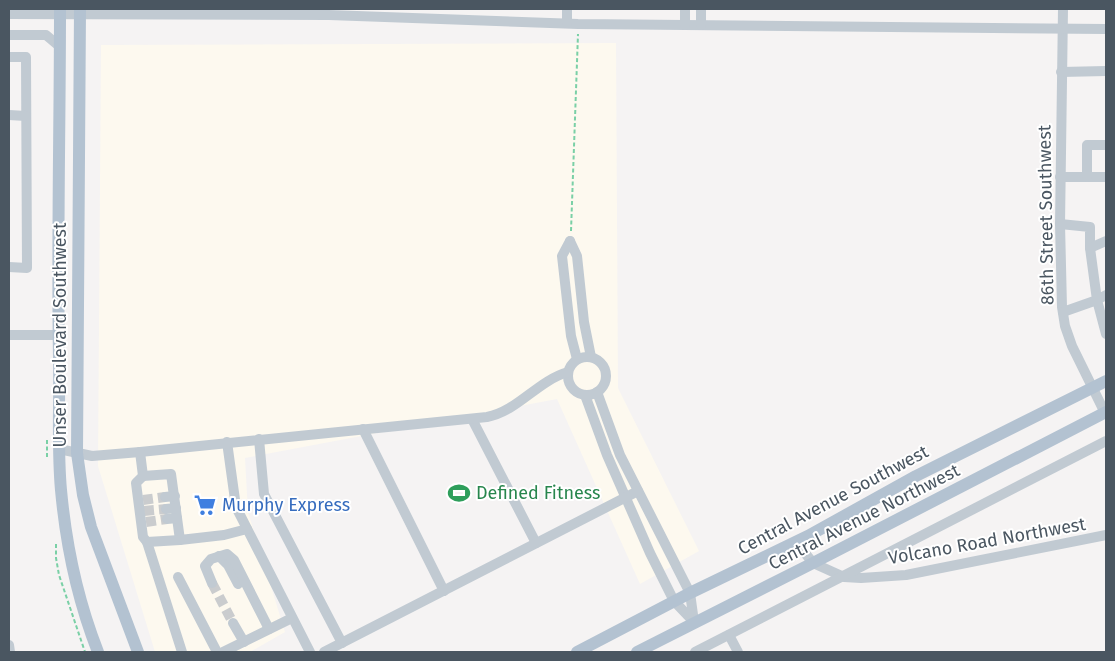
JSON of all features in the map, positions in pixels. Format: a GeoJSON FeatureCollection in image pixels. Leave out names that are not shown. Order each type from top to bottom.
{"type":"FeatureCollection","features":[{"type":"Feature","properties":{"kind":"main road","name":"Unser Boulevard Southwest"},"geometry":{"type":"LineString","coordinates":[[60,12],[59,449],[65,524],[71,556],[82,608],[98,652]]}},
{"type":"Feature","properties":{"kind":"main road","name":"Unser Boulevard Southwest"},"geometry":{"type":"LineString","coordinates":[[80,12],[77,453],[83,495],[91,527],[138,652]]}},
{"type":"Feature","properties":{"kind":"main road","name":"Central Avenue Southwest"},"geometry":{"type":"LineString","coordinates":[[577,652],[690,593],[796,542],[916,476],[1106,381]]}},
{"type":"Feature","properties":{"kind":"main road","name":"Central Avenue Northwest"},"geometry":{"type":"LineString","coordinates":[[637,652],[1105,413]]}},
{"type":"Feature","properties":{"kind":"street"},"geometry":{"type":"LineString","coordinates":[[567,9],[567,23]]}},
{"type":"Feature","properties":{"kind":"street"},"geometry":{"type":"LineString","coordinates":[[684,25],[685,9]]}},
{"type":"Feature","properties":{"kind":"street"},"geometry":{"type":"LineString","coordinates":[[701,9],[701,25]]}},
{"type":"Feature","properties":{"kind":"street","name":"86th Street Southwest"},"geometry":{"type":"LineString","coordinates":[[1063,9],[1060,178],[1060,275],[1063,312],[1065,326],[1072,346],[1105,413]]}},
{"type":"Feature","properties":{"kind":"street"},"geometry":{"type":"LineString","coordinates":[[9,14],[60,12],[329,12],[578,24],[1106,28]]}},
{"type":"Feature","properties":{"kind":"street"},"geometry":{"type":"LineString","coordinates":[[9,35],[46,35],[59,46]]}},
{"type":"Feature","properties":{"kind":"street"},"geometry":{"type":"LineString","coordinates":[[9,57],[26,57],[26,268],[9,267]]}},
{"type":"Feature","properties":{"kind":"street"},"geometry":{"type":"LineString","coordinates":[[1061,72],[1106,71]]}},
{"type":"Feature","properties":{"kind":"street"},"geometry":{"type":"LineString","coordinates":[[9,115],[26,116]]}},
{"type":"Feature","properties":{"kind":"street"},"geometry":{"type":"LineString","coordinates":[[1087,177],[1087,145],[1106,145]]}},
{"type":"Feature","properties":{"kind":"street"},"geometry":{"type":"LineString","coordinates":[[1060,178],[1106,177]]}},
{"type":"Feature","properties":{"kind":"street"},"geometry":{"type":"LineString","coordinates":[[1060,224],[1090,227],[1090,248],[1102,297],[1106,334]]}},
{"type":"Feature","properties":{"kind":"street"},"geometry":{"type":"LineString","coordinates":[[570,241],[577,256],[584,322],[591,357]]}},
{"type":"Feature","properties":{"kind":"street"},"geometry":{"type":"LineString","coordinates":[[570,241],[562,256],[571,336],[577,359]]}},
{"type":"Feature","properties":{"kind":"street"},"geometry":{"type":"LineString","coordinates":[[1090,248],[1106,241]]}},
{"type":"Feature","properties":{"kind":"street"},"geometry":{"type":"LineString","coordinates":[[1063,312],[1102,297]]}},
{"type":"Feature","properties":{"kind":"street"},"geometry":{"type":"LineString","coordinates":[[9,335],[59,335]]}},
{"type":"Feature","properties":{"kind":"street"},"geometry":{"type":"LineString","coordinates":[[591,357],[597,359],[605,369],[605,382],[597,392],[585,394],[575,391],[569,377],[570,367],[577,359],[591,357]]}},
{"type":"Feature","properties":{"kind":"street"},"geometry":{"type":"LineString","coordinates":[[59,449],[92,456],[472,419],[499,415],[544,383],[559,375],[569,377]]}},
{"type":"Feature","properties":{"kind":"street"},"geometry":{"type":"LineString","coordinates":[[597,392],[620,455],[690,593],[694,622]]}},
{"type":"Feature","properties":{"kind":"street"},"geometry":{"type":"LineString","coordinates":[[585,394],[607,455],[650,554],[674,602],[694,622]]}},
{"type":"Feature","properties":{"kind":"street"},"geometry":{"type":"LineString","coordinates":[[472,419],[536,543]]}},
{"type":"Feature","properties":{"kind":"street"},"geometry":{"type":"LineString","coordinates":[[363,429],[444,591]]}},
{"type":"Feature","properties":{"kind":"street"},"geometry":{"type":"LineString","coordinates":[[259,439],[264,494],[342,643]]}},
{"type":"Feature","properties":{"kind":"street"},"geometry":{"type":"LineString","coordinates":[[695,652],[1106,441]]}},
{"type":"Feature","properties":{"kind":"street"},"geometry":{"type":"LineString","coordinates":[[227,442],[236,507],[310,652]]}},
{"type":"Feature","properties":{"kind":"street"},"geometry":{"type":"LineString","coordinates":[[140,452],[143,476]]}},
{"type":"Feature","properties":{"kind":"street"},"geometry":{"type":"LineString","coordinates":[[180,540],[172,513],[170,497],[171,474],[143,476],[136,484],[141,500],[143,537],[182,652]]}},
{"type":"Feature","properties":{"kind":"street"},"geometry":{"type":"LineString","coordinates":[[324,652],[638,491]]}},
{"type":"Feature","properties":{"kind":"street"},"geometry":{"type":"LineString","coordinates":[[146,542],[224,536],[247,529]]}},
{"type":"Feature","properties":{"kind":"street","name":"Volcano Road Northwest"},"geometry":{"type":"LineString","coordinates":[[796,542],[813,563],[844,577],[860,578],[906,575],[1106,535]]}},
{"type":"Feature","properties":{"kind":"street"},"geometry":{"type":"LineString","coordinates":[[212,583],[205,566],[212,558],[227,554],[234,560],[267,630]]}},
{"type":"Feature","properties":{"kind":"street"},"geometry":{"type":"LineString","coordinates":[[178,578],[217,652]]}},
{"type":"Feature","properties":{"kind":"street"},"geometry":{"type":"LineString","coordinates":[[223,652],[292,618]]}},
{"type":"Feature","properties":{"kind":"street"},"geometry":{"type":"LineString","coordinates":[[233,623],[244,642]]}},
{"type":"Feature","properties":{"kind":"street"},"geometry":{"type":"LineString","coordinates":[[728,635],[738,652]]}},
{"type":"Feature","properties":{"kind":"street"},"geometry":{"type":"LineString","coordinates":[[9,645],[10,652]]}},
{"type":"Feature","properties":{"kind":"path"},"geometry":{"type":"LineString","coordinates":[[570,241],[578,24]]}},
{"type":"Feature","properties":{"kind":"shaded area"},"geometry":{"type":"Polygon","coordinates":[[[616,43],[618,388],[699,551],[640,584],[557,399],[245,458],[248,512],[285,632],[250,652],[155,652],[98,466],[101,45],[616,43]]]}},
{"type":"Feature","properties":{"kind":"tunnel"},"geometry":{"type":"LineString","coordinates":[[143,500],[165,497]]}},
{"type":"Feature","properties":{"kind":"tunnel"},"geometry":{"type":"LineString","coordinates":[[144,511],[166,509]]}},
{"type":"Feature","properties":{"kind":"tunnel"},"geometry":{"type":"LineString","coordinates":[[146,522],[167,519]]}},
{"type":"Feature","properties":{"kind":"tunnel"},"geometry":{"type":"LineString","coordinates":[[212,583],[233,623]]}},
{"type":"Feature","properties":{"kind":"place","name":"Defined Fitness"},"geometry":{"type":"Point","coordinates":[459,493]}},
{"type":"Feature","properties":{"kind":"place","name":"Murphy Express"},"geometry":{"type":"Point","coordinates":[205,505]}}]}
